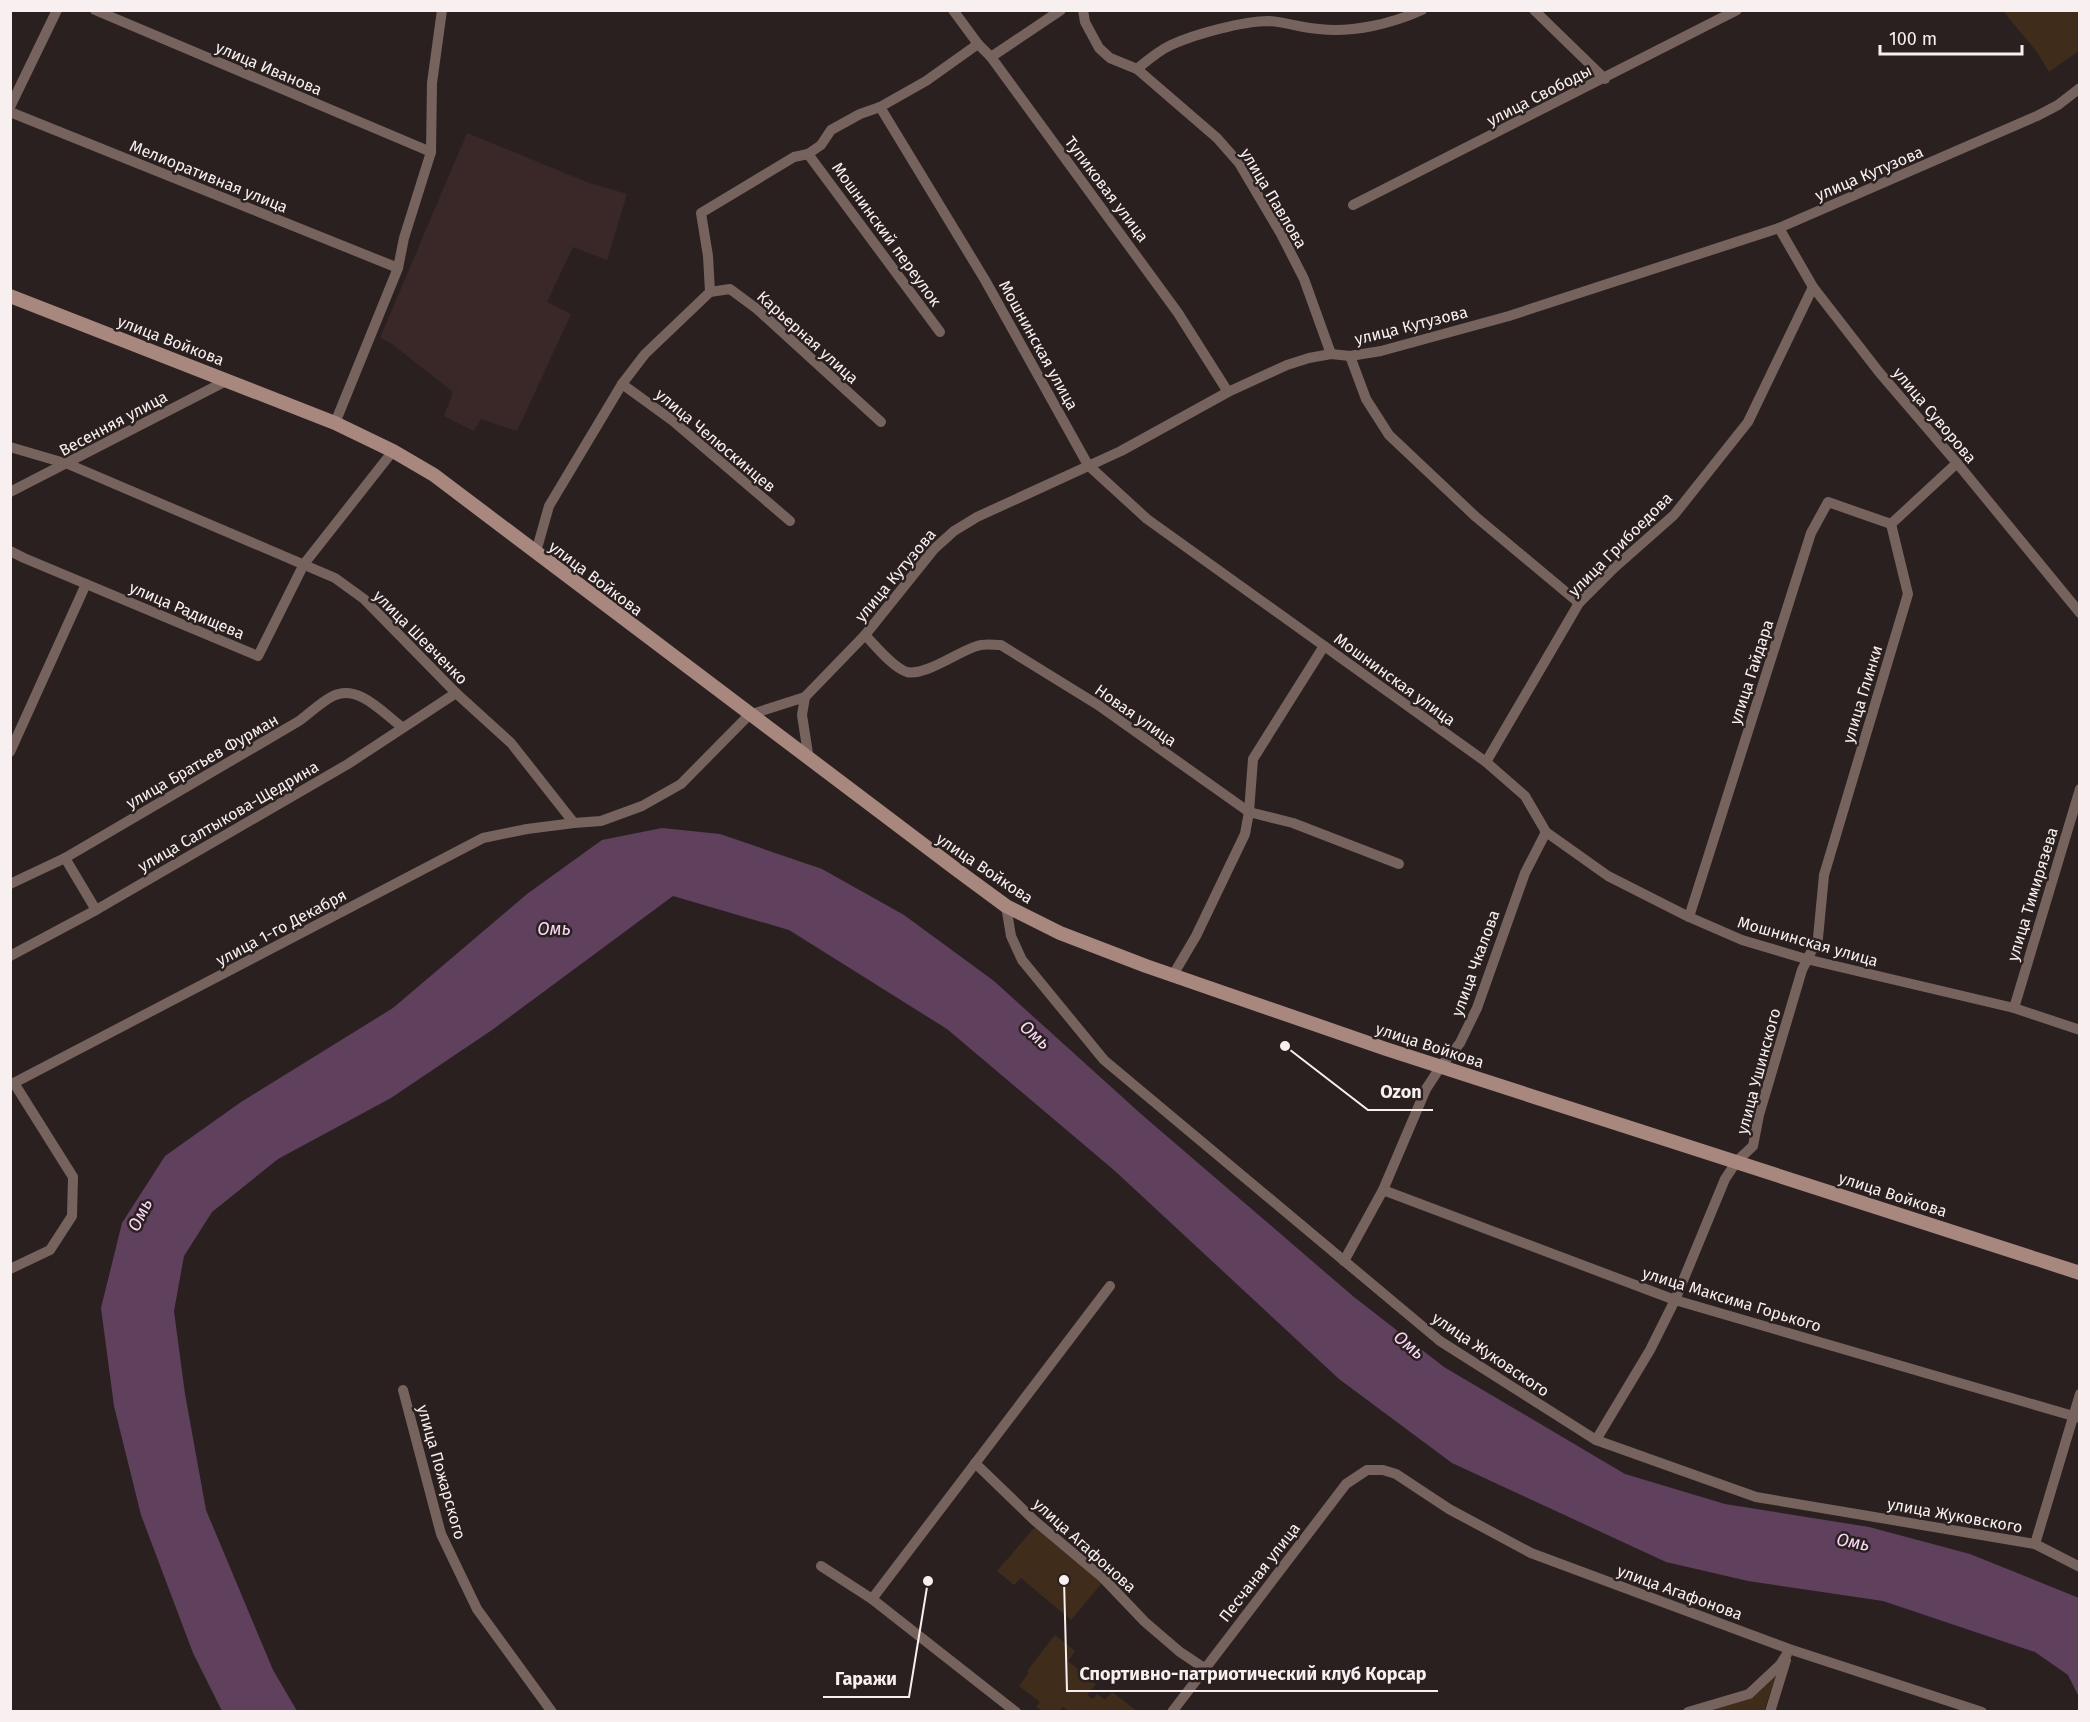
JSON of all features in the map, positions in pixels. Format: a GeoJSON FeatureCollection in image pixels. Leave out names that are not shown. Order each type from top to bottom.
{"type":"FeatureCollection","features":[{"type":"Feature","properties":{"kind":"main road","name":"улица Войкова"},"geometry":{"type":"LineString","coordinates":[[10,296],[334,423],[393,451],[434,475],[749,715],[1006,906],[1060,933],[1173,975],[1441,1066],[2079,1273]]}},
{"type":"Feature","properties":{"kind":"street"},"geometry":{"type":"LineString","coordinates":[[10,109],[57,10]]}},
{"type":"Feature","properties":{"kind":"street","name":"улица Иванова"},"geometry":{"type":"LineString","coordinates":[[95,10],[431,152]]}},
{"type":"Feature","properties":{"kind":"street","name":"Тупиковая улица"},"geometry":{"type":"LineString","coordinates":[[953,10],[978,44],[991,57],[1172,304],[1228,392]]}},
{"type":"Feature","properties":{"kind":"street"},"geometry":{"type":"LineString","coordinates":[[991,57],[1061,10]]}},
{"type":"Feature","properties":{"kind":"street","name":"улица Павлова"},"geometry":{"type":"LineString","coordinates":[[1083,10],[1085,22],[1099,48],[1110,58],[1137,69],[1217,138],[1239,163],[1281,234],[1304,279],[1331,354]]}},
{"type":"Feature","properties":{"kind":"street"},"geometry":{"type":"LineString","coordinates":[[1137,69],[1170,45],[1251,22],[1271,21],[1321,30],[1342,30],[1388,22],[1422,10]]}},
{"type":"Feature","properties":{"kind":"street"},"geometry":{"type":"LineString","coordinates":[[1534,10],[1605,79]]}},
{"type":"Feature","properties":{"kind":"street","name":"улица Свободы"},"geometry":{"type":"LineString","coordinates":[[1353,205],[1737,10]]}},
{"type":"Feature","properties":{"kind":"street"},"geometry":{"type":"LineString","coordinates":[[334,423],[398,268],[404,238],[431,152],[432,83],[439,11]]}},
{"type":"Feature","properties":{"kind":"street"},"geometry":{"type":"LineString","coordinates":[[536,552],[549,506],[622,384],[645,354],[710,292],[708,256],[701,213],[794,157],[808,154],[821,145],[831,130],[860,114],[880,107],[926,81],[978,44]]}},
{"type":"Feature","properties":{"kind":"street","name":"улица Кутузова"},"geometry":{"type":"LineString","coordinates":[[749,715],[805,697],[864,635],[934,549],[954,531],[977,517],[1121,451],[1228,392],[1287,365],[1310,358],[1331,354],[1350,356],[1381,351],[1509,316],[1779,228],[2037,116],[2058,105],[2079,88]]}},
{"type":"Feature","properties":{"kind":"street","name":"Мошнинская улица"},"geometry":{"type":"LineString","coordinates":[[880,107],[985,280],[1089,465],[1148,519],[1486,762],[1525,796],[1546,832],[1608,876],[1689,917],[1742,940],[1806,959],[2014,1008],[2079,1030]]}},
{"type":"Feature","properties":{"kind":"street","name":"Мелиоративная улица"},"geometry":{"type":"LineString","coordinates":[[10,109],[245,208],[398,268]]}},
{"type":"Feature","properties":{"kind":"street","name":"Мошнинский переулок"},"geometry":{"type":"LineString","coordinates":[[808,154],[940,332]]}},
{"type":"Feature","properties":{"kind":"street","name":"улица Суворова"},"geometry":{"type":"LineString","coordinates":[[1779,228],[1813,287],[1880,372],[2079,613]]}},
{"type":"Feature","properties":{"kind":"street","name":"улица Грибоедова"},"geometry":{"type":"LineString","coordinates":[[1486,762],[1579,603],[1614,568],[1674,515],[1748,422],[1813,287]]}},
{"type":"Feature","properties":{"kind":"street","name":"Карьерная улица"},"geometry":{"type":"LineString","coordinates":[[710,292],[730,289],[757,309],[880,422]]}},
{"type":"Feature","properties":{"kind":"street"},"geometry":{"type":"LineString","coordinates":[[1350,356],[1366,399],[1389,435],[1476,517],[1579,603]]}},
{"type":"Feature","properties":{"kind":"street","name":"Весенняя улица"},"geometry":{"type":"LineString","coordinates":[[10,492],[228,380]]}},
{"type":"Feature","properties":{"kind":"street","name":"улица Челюскинцев"},"geometry":{"type":"LineString","coordinates":[[622,384],[673,421],[790,521]]}},
{"type":"Feature","properties":{"kind":"street","name":"улица Шевченко"},"geometry":{"type":"LineString","coordinates":[[10,447],[68,464],[335,578],[364,599],[456,693],[511,743],[574,823]]}},
{"type":"Feature","properties":{"kind":"street"},"geometry":{"type":"LineString","coordinates":[[304,564],[393,451]]}},
{"type":"Feature","properties":{"kind":"street"},"geometry":{"type":"LineString","coordinates":[[1891,524],[1957,463]]}},
{"type":"Feature","properties":{"kind":"street","name":"улица Гайдара"},"geometry":{"type":"LineString","coordinates":[[1689,917],[1811,533],[1828,502],[1891,524]]}},
{"type":"Feature","properties":{"kind":"street","name":"улица Глинки"},"geometry":{"type":"LineString","coordinates":[[1806,959],[1818,938],[1824,875],[1908,594],[1891,524]]}},
{"type":"Feature","properties":{"kind":"street","name":"улица Радищева"},"geometry":{"type":"LineString","coordinates":[[10,551],[258,656],[304,564]]}},
{"type":"Feature","properties":{"kind":"street"},"geometry":{"type":"LineString","coordinates":[[10,752],[86,584]]}},
{"type":"Feature","properties":{"kind":"street","name":"Новая улица"},"geometry":{"type":"LineString","coordinates":[[864,635],[891,662],[907,672],[922,670],[975,646],[1001,645],[1098,705],[1249,812],[1293,823],[1399,864]]}},
{"type":"Feature","properties":{"kind":"street"},"geometry":{"type":"LineString","coordinates":[[1173,975],[1196,936],[1245,834],[1253,759],[1324,646]]}},
{"type":"Feature","properties":{"kind":"street","name":"улица Салтыкова-Щедрина"},"geometry":{"type":"LineString","coordinates":[[10,956],[96,910],[348,764],[456,693]]}},
{"type":"Feature","properties":{"kind":"street","name":"улица Братьев Фурман"},"geometry":{"type":"LineString","coordinates":[[10,884],[65,858],[299,721],[334,695],[358,694],[402,727]]}},
{"type":"Feature","properties":{"kind":"street"},"geometry":{"type":"LineString","coordinates":[[805,697],[802,715],[809,760]]}},
{"type":"Feature","properties":{"kind":"street"},"geometry":{"type":"LineString","coordinates":[[574,823],[601,821],[642,806],[681,784],[749,715]]}},
{"type":"Feature","properties":{"kind":"street","name":"улица Тимирязева"},"geometry":{"type":"LineString","coordinates":[[2014,1008],[2079,789]]}},
{"type":"Feature","properties":{"kind":"street","name":"улица 1-го Декабря"},"geometry":{"type":"LineString","coordinates":[[12,1084],[483,838],[574,823]]}},
{"type":"Feature","properties":{"kind":"street","name":"улица Чкалова"},"geometry":{"type":"LineString","coordinates":[[1344,1261],[1383,1190],[1426,1089],[1460,1043],[1477,1008],[1525,873],[1546,832]]}},
{"type":"Feature","properties":{"kind":"street"},"geometry":{"type":"LineString","coordinates":[[65,858],[96,910]]}},
{"type":"Feature","properties":{"kind":"street","name":"улица Жуковского"},"geometry":{"type":"LineString","coordinates":[[1006,906],[1011,936],[1022,960],[1104,1060],[1440,1341],[1596,1440],[1756,1497],[2035,1544],[2079,1567]]}},
{"type":"Feature","properties":{"kind":"street","name":"улица Ушинского"},"geometry":{"type":"LineString","coordinates":[[1596,1440],[1650,1350],[1675,1300],[1725,1179],[1737,1161],[1753,1146],[1759,1115],[1806,959]]}},
{"type":"Feature","properties":{"kind":"street"},"geometry":{"type":"LineString","coordinates":[[10,1269],[50,1250],[72,1216],[73,1177],[12,1084]]}},
{"type":"Feature","properties":{"kind":"street","name":"улица Максима Горького"},"geometry":{"type":"LineString","coordinates":[[1383,1190],[1675,1300],[2076,1417]]}},
{"type":"Feature","properties":{"kind":"street"},"geometry":{"type":"LineString","coordinates":[[872,1599],[1110,1286]]}},
{"type":"Feature","properties":{"kind":"street","name":"улица Пожарского"},"geometry":{"type":"LineString","coordinates":[[403,1390],[441,1534],[477,1609],[552,1712]]}},
{"type":"Feature","properties":{"kind":"street"},"geometry":{"type":"LineString","coordinates":[[2035,1544],[2076,1417],[2079,1394]]}},
{"type":"Feature","properties":{"kind":"street","name":"улица Агафонова"},"geometry":{"type":"LineString","coordinates":[[975,1463],[1035,1521],[1104,1578],[1145,1622],[1180,1652],[1204,1668]]}},
{"type":"Feature","properties":{"kind":"street","name":"Песчаная улица"},"geometry":{"type":"LineString","coordinates":[[1172,1712],[1346,1484],[1367,1470],[1383,1470]]}},
{"type":"Feature","properties":{"kind":"street","name":"улица Агафонова"},"geometry":{"type":"LineString","coordinates":[[1383,1470],[1396,1474],[1449,1509],[1531,1552],[1788,1651],[1982,1712]]}},
{"type":"Feature","properties":{"kind":"street"},"geometry":{"type":"LineString","coordinates":[[821,1566],[872,1599],[1002,1708],[1016,1712]]}},
{"type":"Feature","properties":{"kind":"street"},"geometry":{"type":"LineString","coordinates":[[1688,1712],[1749,1694],[1780,1665],[1788,1651]]}},
{"type":"Feature","properties":{"kind":"street"},"geometry":{"type":"LineString","coordinates":[[1770,1712],[1788,1651]]}},
{"type":"Feature","properties":{"kind":"shaded area"},"geometry":{"type":"Polygon","coordinates":[[[2003,11],[2079,11],[2079,51],[2049,72],[2037,52],[2003,11]]]}},
{"type":"Feature","properties":{"kind":"shaded area"},"geometry":{"type":"Polygon","coordinates":[[[467,133],[589,183],[627,194],[607,260],[573,247],[547,302],[571,314],[517,431],[481,419],[474,431],[444,416],[453,392],[392,344],[380,338],[467,133]]]}},
{"type":"Feature","properties":{"kind":"shaded area"},"geometry":{"type":"Polygon","coordinates":[[[1035,1527],[1102,1583],[1071,1620],[1021,1578],[1014,1585],[997,1571],[1035,1527]]]}},
{"type":"Feature","properties":{"kind":"shaded area"},"geometry":{"type":"Polygon","coordinates":[[[1055,1635],[1075,1651],[1068,1661],[1096,1684],[1087,1695],[1093,1699],[1097,1694],[1105,1700],[1112,1692],[1137,1711],[1069,1711],[1063,1707],[1059,1711],[1042,1711],[1036,1707],[1040,1702],[1019,1686],[1029,1672],[1027,1671],[1055,1635]]]}},
{"type":"Feature","properties":{"kind":"shaded area"},"geometry":{"type":"Polygon","coordinates":[[[1778,1669],[1764,1711],[1696,1712],[1746,1698],[1778,1669]]]}},
{"type":"Feature","properties":{"kind":"water","name":"Омь"},"geometry":{"type":"Polygon","coordinates":[[[662,828],[720,834],[822,869],[904,915],[994,981],[1141,1114],[1354,1297],[1444,1367],[1625,1474],[1725,1504],[1869,1527],[1970,1554],[2079,1598],[2079,1697],[2068,1675],[2035,1652],[1883,1601],[1748,1581],[1666,1562],[1452,1463],[1339,1379],[1115,1171],[947,1029],[789,930],[673,896],[492,1030],[391,1098],[278,1159],[212,1212],[184,1256],[174,1311],[185,1394],[206,1510],[273,1670],[297,1711],[222,1711],[193,1653],[141,1515],[114,1406],[101,1308],[122,1223],[165,1156],[241,1102],[393,1008],[527,894],[602,840],[662,828]]]}},
{"type":"Feature","properties":{"kind":"place","name":"Ozon"},"geometry":{"type":"Point","coordinates":[1285,1046]}},
{"type":"Feature","properties":{"kind":"place","name":"Спортивно-патриотический клуб Корсар"},"geometry":{"type":"Point","coordinates":[1064,1580]}},
{"type":"Feature","properties":{"kind":"place","name":"Гаражи"},"geometry":{"type":"Point","coordinates":[928,1581]}}]}
